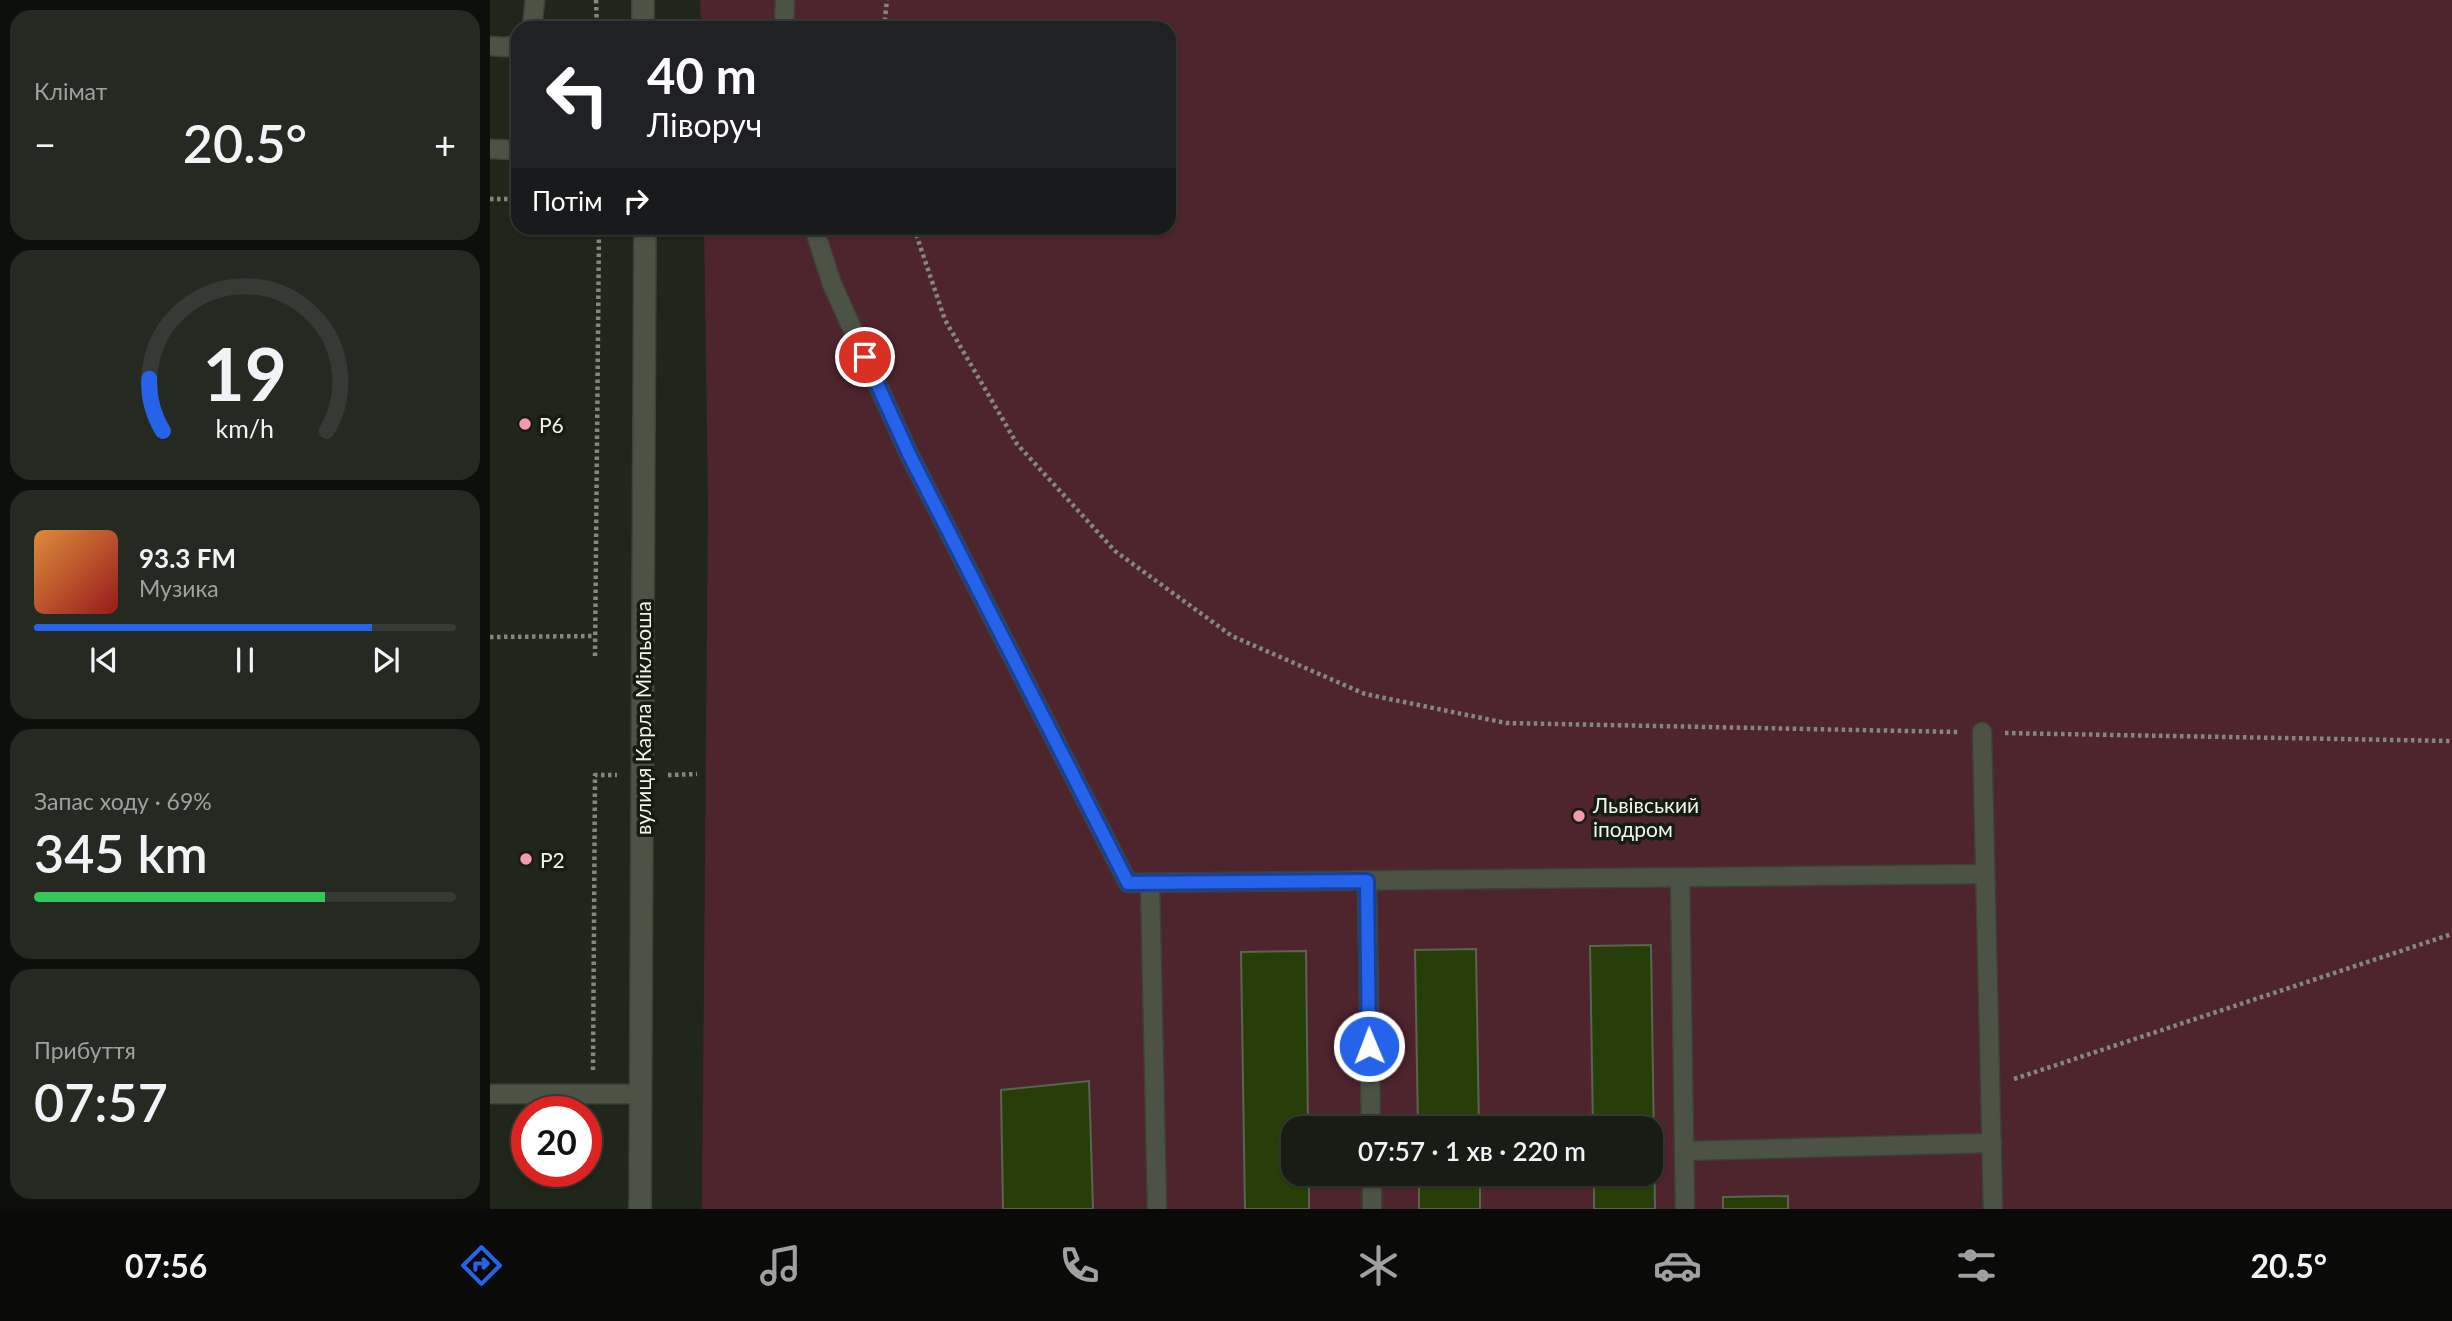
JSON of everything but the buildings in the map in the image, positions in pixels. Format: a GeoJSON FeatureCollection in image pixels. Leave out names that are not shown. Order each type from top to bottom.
{"type":"FeatureCollection","features":[{"type":"Feature","properties":{"kind":"street"},"geometry":{"type":"LineString","coordinates":[[643,0],[643,21]]}},
{"type":"Feature","properties":{"kind":"street","name":"вулиця Карла Мікльоша"},"geometry":{"type":"LineString","coordinates":[[640,1209],[645,235]]}},
{"type":"Feature","properties":{"kind":"lane"},"geometry":{"type":"LineString","coordinates":[[534,21],[535,0]]}},
{"type":"Feature","properties":{"kind":"lane"},"geometry":{"type":"LineString","coordinates":[[784,21],[785,0]]}},
{"type":"Feature","properties":{"kind":"lane"},"geometry":{"type":"LineString","coordinates":[[490,47],[511,45]]}},
{"type":"Feature","properties":{"kind":"lane"},"geometry":{"type":"LineString","coordinates":[[490,149],[511,150]]}},
{"type":"Feature","properties":{"kind":"lane"},"geometry":{"type":"LineString","coordinates":[[816,235],[832,284],[909,454],[1128,883],[1985,874]]}},
{"type":"Feature","properties":{"kind":"lane"},"geometry":{"type":"LineString","coordinates":[[1982,732],[1993,1209]]}},
{"type":"Feature","properties":{"kind":"lane"},"geometry":{"type":"LineString","coordinates":[[1680,877],[1685,1209]]}},
{"type":"Feature","properties":{"kind":"lane"},"geometry":{"type":"LineString","coordinates":[[1367,881],[1371,1116]]}},
{"type":"Feature","properties":{"kind":"lane"},"geometry":{"type":"LineString","coordinates":[[1150,883],[1157,1209]]}},
{"type":"Feature","properties":{"kind":"lane"},"geometry":{"type":"LineString","coordinates":[[490,1094],[640,1094]]}},
{"type":"Feature","properties":{"kind":"lane"},"geometry":{"type":"LineString","coordinates":[[1684,1151],[1992,1143]]}},
{"type":"Feature","properties":{"kind":"lane"},"geometry":{"type":"LineString","coordinates":[[1371,1186],[1372,1209]]}},
{"type":"Feature","properties":{"kind":"path"},"geometry":{"type":"LineString","coordinates":[[596,0],[597,21]]}},
{"type":"Feature","properties":{"kind":"path"},"geometry":{"type":"LineString","coordinates":[[885,21],[887,0]]}},
{"type":"Feature","properties":{"kind":"path"},"geometry":{"type":"LineString","coordinates":[[490,199],[511,199]]}},
{"type":"Feature","properties":{"kind":"path"},"geometry":{"type":"LineString","coordinates":[[595,656],[599,235]]}},
{"type":"Feature","properties":{"kind":"path"},"geometry":{"type":"LineString","coordinates":[[916,235],[945,320],[1017,444],[1115,551],[1232,636],[1365,694],[1506,723],[2452,741]]}},
{"type":"Feature","properties":{"kind":"path"},"geometry":{"type":"LineString","coordinates":[[490,637],[595,636]]}},
{"type":"Feature","properties":{"kind":"path"},"geometry":{"type":"LineString","coordinates":[[593,1070],[595,775]]}},
{"type":"Feature","properties":{"kind":"path"},"geometry":{"type":"LineString","coordinates":[[1990,1087],[2452,934]]}},
{"type":"Feature","properties":{"kind":"shaded area","name":"Львівський іподром"},"geometry":{"type":"Polygon","coordinates":[[[700,0],[2452,0],[2452,1209],[702,1209],[708,504],[704,235],[1176,235],[1176,21],[701,21],[700,0]]]}},
{"type":"Feature","properties":{"kind":"place","name":"P6"},"geometry":{"type":"Point","coordinates":[525,424]}},
{"type":"Feature","properties":{"kind":"place","name":"Львівський іподром"},"geometry":{"type":"Point","coordinates":[1579,816]}},
{"type":"Feature","properties":{"kind":"place","name":"P2"},"geometry":{"type":"Point","coordinates":[526,859]}},
{"type":"Feature","properties":{"kind":"route"},"geometry":{"type":"LineString","coordinates":[[865,357],[909,454],[1128,883],[1367,881],[1369,1046]]}}]}
